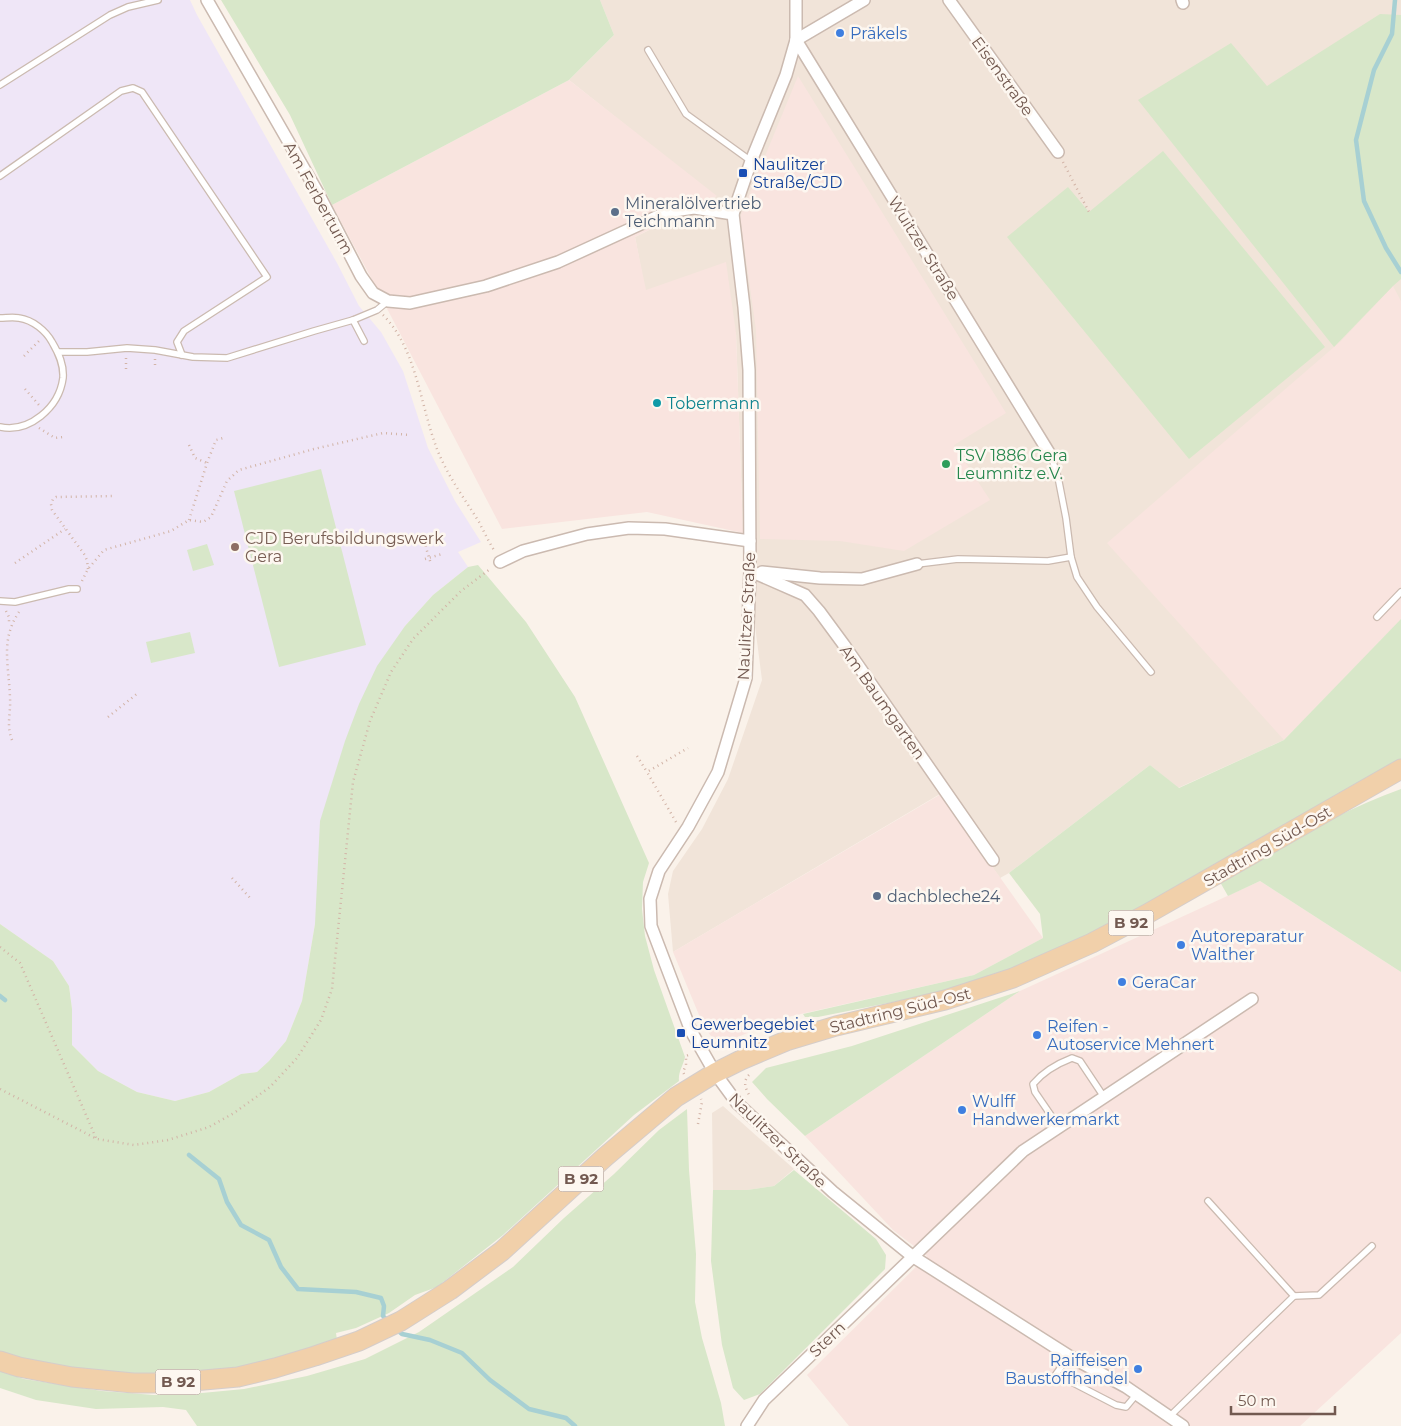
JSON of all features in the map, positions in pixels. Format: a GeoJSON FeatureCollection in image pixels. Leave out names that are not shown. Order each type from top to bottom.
{"type":"FeatureCollection","features":[{"type":"Feature","properties":{"kind":"main road","name":"Stadtring Süd-Ost"},"geometry":{"type":"LineString","coordinates":[[0,1361],[72,1377],[133,1383],[170,1383],[238,1377],[275,1368],[353,1343],[401,1321],[450,1290],[502,1250],[605,1157],[676,1097],[715,1073],[794,1038],[945,1000],[1013,978],[1092,944],[1401,769]]}},
{"type":"Feature","properties":{"kind":"main road","name":"Stadtring Süd-Ost"},"geometry":{"type":"LineString","coordinates":[[1350,799],[1401,781]]}},
{"type":"Feature","properties":{"kind":"street","name":"Am Ferberturm"},"geometry":{"type":"LineString","coordinates":[[207,0],[318,193],[361,276],[373,293],[388,301]]}},
{"type":"Feature","properties":{"kind":"street","name":"Naulitzer Straße"},"geometry":{"type":"LineString","coordinates":[[796,0],[796,40],[786,75],[751,161],[733,214],[749,370],[750,571],[746,678],[718,772],[683,835],[659,871],[650,899],[651,926],[690,1031],[715,1073],[737,1103],[804,1166],[912,1256],[1068,1356],[1126,1387],[1183,1426]]}},
{"type":"Feature","properties":{"kind":"street"},"geometry":{"type":"LineString","coordinates":[[796,40],[864,0]]}},
{"type":"Feature","properties":{"kind":"street","name":"Eisenstraße"},"geometry":{"type":"LineString","coordinates":[[949,0],[1058,152]]}},
{"type":"Feature","properties":{"kind":"street","name":"Wuitzer Straße"},"geometry":{"type":"LineString","coordinates":[[796,40],[1051,456]]}},
{"type":"Feature","properties":{"kind":"street"},"geometry":{"type":"LineString","coordinates":[[388,301],[410,303],[486,286],[558,262],[667,212],[694,208],[733,214]]}},
{"type":"Feature","properties":{"kind":"street"},"geometry":{"type":"LineString","coordinates":[[500,562],[523,551],[569,538],[629,528],[665,529],[750,541]]}},
{"type":"Feature","properties":{"kind":"street"},"geometry":{"type":"LineString","coordinates":[[750,571],[820,578],[862,578],[917,564]]}},
{"type":"Feature","properties":{"kind":"street","name":"Am Baumgarten"},"geometry":{"type":"LineString","coordinates":[[750,571],[805,595],[819,611],[993,860]]}},
{"type":"Feature","properties":{"kind":"street"},"geometry":{"type":"LineString","coordinates":[[912,1256],[1023,1151],[1252,999]]}},
{"type":"Feature","properties":{"kind":"street","name":"Stern"},"geometry":{"type":"LineString","coordinates":[[748,1426],[764,1400],[912,1256]]}},
{"type":"Feature","properties":{"kind":"lane"},"geometry":{"type":"LineString","coordinates":[[0,86],[110,15],[128,7],[158,0]]}},
{"type":"Feature","properties":{"kind":"lane"},"geometry":{"type":"LineString","coordinates":[[648,50],[686,114],[751,161]]}},
{"type":"Feature","properties":{"kind":"lane"},"geometry":{"type":"LineString","coordinates":[[0,176],[121,91],[134,88],[142,92],[267,277],[184,331],[177,342],[182,355]]}},
{"type":"Feature","properties":{"kind":"lane"},"geometry":{"type":"LineString","coordinates":[[58,352],[127,348],[155,350],[193,357],[227,358],[353,320],[377,310],[388,301]]}},
{"type":"Feature","properties":{"kind":"lane"},"geometry":{"type":"LineString","coordinates":[[0,318],[20,318],[47,333],[61,357],[63,378],[59,393],[46,412],[32,423],[7,428],[0,427]]}},
{"type":"Feature","properties":{"kind":"lane"},"geometry":{"type":"LineString","coordinates":[[353,320],[364,341]]}},
{"type":"Feature","properties":{"kind":"lane"},"geometry":{"type":"LineString","coordinates":[[1051,456],[1058,477],[1071,557],[1077,577],[1098,607],[1151,672]]}},
{"type":"Feature","properties":{"kind":"lane"},"geometry":{"type":"LineString","coordinates":[[917,564],[958,559],[1048,561],[1071,557]]}},
{"type":"Feature","properties":{"kind":"lane"},"geometry":{"type":"LineString","coordinates":[[0,601],[15,602],[68,589],[78,589]]}},
{"type":"Feature","properties":{"kind":"lane"},"geometry":{"type":"LineString","coordinates":[[1378,617],[1401,592]]}},
{"type":"Feature","properties":{"kind":"lane"},"geometry":{"type":"LineString","coordinates":[[1059,1127],[1035,1092],[1033,1084],[1038,1078],[1072,1058],[1080,1062],[1104,1097]]}},
{"type":"Feature","properties":{"kind":"lane"},"geometry":{"type":"LineString","coordinates":[[1208,1201],[1294,1296]]}},
{"type":"Feature","properties":{"kind":"lane"},"geometry":{"type":"LineString","coordinates":[[1169,1417],[1294,1296],[1320,1295],[1372,1246]]}},
{"type":"Feature","properties":{"kind":"lane"},"geometry":{"type":"LineString","coordinates":[[1068,1356],[1056,1374],[1116,1405],[1126,1407],[1136,1395]]}},
{"type":"Feature","properties":{"kind":"path"},"geometry":{"type":"LineString","coordinates":[[1058,152],[1089,212]]}},
{"type":"Feature","properties":{"kind":"path"},"geometry":{"type":"LineString","coordinates":[[24,356],[47,333]]}},
{"type":"Feature","properties":{"kind":"path"},"geometry":{"type":"LineString","coordinates":[[25,390],[46,412]]}},
{"type":"Feature","properties":{"kind":"path"},"geometry":{"type":"LineString","coordinates":[[32,423],[55,438],[63,438]]}},
{"type":"Feature","properties":{"kind":"path"},"geometry":{"type":"LineString","coordinates":[[78,589],[88,569],[104,550],[171,531],[189,520],[203,522],[211,517],[227,481],[239,470],[314,449],[384,433],[411,435]]}},
{"type":"Feature","properties":{"kind":"path"},"geometry":{"type":"LineString","coordinates":[[189,520],[216,440],[223,438]]}},
{"type":"Feature","properties":{"kind":"path"},"geometry":{"type":"LineString","coordinates":[[189,445],[195,458],[207,463]]}},
{"type":"Feature","properties":{"kind":"path"},"geometry":{"type":"LineString","coordinates":[[88,569],[84,554],[52,510],[51,504],[56,497],[114,496]]}},
{"type":"Feature","properties":{"kind":"path"},"geometry":{"type":"LineString","coordinates":[[15,563],[65,528]]}},
{"type":"Feature","properties":{"kind":"path"},"geometry":{"type":"LineString","coordinates":[[419,542],[441,535]]}},
{"type":"Feature","properties":{"kind":"path"},"geometry":{"type":"LineString","coordinates":[[423,541],[431,564]]}},
{"type":"Feature","properties":{"kind":"path"},"geometry":{"type":"LineString","coordinates":[[425,559],[442,554]]}},
{"type":"Feature","properties":{"kind":"path"},"geometry":{"type":"LineString","coordinates":[[0,1089],[97,1139],[134,1145],[168,1140],[209,1127],[234,1113],[270,1087],[297,1058],[321,1020],[332,989],[353,782],[370,721],[391,672],[413,639],[461,591],[500,562]]}},
{"type":"Feature","properties":{"kind":"path"},"geometry":{"type":"LineString","coordinates":[[12,740],[8,730],[10,699],[3,646],[5,634],[10,624],[29,599]]}},
{"type":"Feature","properties":{"kind":"path"},"geometry":{"type":"LineString","coordinates":[[108,717],[138,693]]}},
{"type":"Feature","properties":{"kind":"path"},"geometry":{"type":"LineString","coordinates":[[647,772],[688,748]]}},
{"type":"Feature","properties":{"kind":"path"},"geometry":{"type":"LineString","coordinates":[[638,756],[683,835]]}},
{"type":"Feature","properties":{"kind":"path"},"geometry":{"type":"LineString","coordinates":[[232,878],[252,900]]}},
{"type":"Feature","properties":{"kind":"path"},"geometry":{"type":"LineString","coordinates":[[0,947],[20,963],[97,1139]]}},
{"type":"Feature","properties":{"kind":"shaded area","name":"CJD Berufsbildungswerk Gera"},"geometry":{"type":"Polygon","coordinates":[[[0,0],[190,0],[337,263],[359,306],[381,332],[403,371],[428,448],[455,501],[481,542],[458,552],[468,567],[433,595],[405,626],[315,924],[302,1001],[286,1041],[257,1072],[241,1074],[209,1092],[175,1101],[137,1092],[98,1071],[72,1045],[72,1009],[69,986],[53,961],[0,924],[0,0]]]}},
{"type":"Feature","properties":{"kind":"shaded area"},"geometry":{"type":"Polygon","coordinates":[[[600,0],[1401,0],[1401,619],[1284,740],[1178,788],[1150,765],[1000,878],[940,794],[673,952],[668,894],[673,871],[702,829],[728,779],[762,680],[743,533],[736,333],[645,290],[635,237],[716,197],[569,80],[614,35],[600,0]]]}},
{"type":"Feature","properties":{"kind":"shaded area"},"geometry":{"type":"Polygon","coordinates":[[[798,76],[1006,413],[954,445],[990,500],[904,551],[840,541],[760,539],[756,330],[740,217],[798,76]]]}},
{"type":"Feature","properties":{"kind":"shaded area"},"geometry":{"type":"Polygon","coordinates":[[[569,80],[717,196],[635,237],[646,290],[726,262],[736,333],[743,533],[647,512],[502,529],[332,205],[569,80]]]}},
{"type":"Feature","properties":{"kind":"shaded area"},"geometry":{"type":"Polygon","coordinates":[[[1393,286],[1401,301],[1401,619],[1284,740],[1107,543],[1341,341],[1393,286]]]}},
{"type":"Feature","properties":{"kind":"shaded area"},"geometry":{"type":"Polygon","coordinates":[[[941,794],[1043,938],[974,975],[783,1018],[726,1042],[718,1042],[711,1036],[704,1027],[673,952],[941,794]]]}},
{"type":"Feature","properties":{"kind":"shaded area"},"geometry":{"type":"Polygon","coordinates":[[[1260,881],[1401,972],[1401,1333],[1300,1426],[849,1426],[807,1375],[927,1256],[893,1230],[805,1136],[1020,991],[1260,881]]]}},
{"type":"Feature","properties":{"kind":"shaded area"},"geometry":{"type":"Polygon","coordinates":[[[723,1106],[794,1169],[774,1186],[747,1190],[713,1190],[712,1113],[723,1106]]]}},
{"type":"Feature","properties":{"kind":"green space"},"geometry":{"type":"Polygon","coordinates":[[[221,0],[600,0],[614,35],[569,80],[332,205],[290,115],[221,0]]]}},
{"type":"Feature","properties":{"kind":"green space"},"geometry":{"type":"Polygon","coordinates":[[[1380,14],[1401,15],[1401,279],[1334,347],[1138,100],[1231,43],[1267,86],[1380,14]]]}},
{"type":"Feature","properties":{"kind":"green space"},"geometry":{"type":"Polygon","coordinates":[[[1163,151],[1325,347],[1189,459],[1007,237],[1068,187],[1089,212],[1163,151]]]}},
{"type":"Feature","properties":{"kind":"green space"},"geometry":{"type":"Polygon","coordinates":[[[321,469],[366,645],[279,667],[234,491],[321,469]]]}},
{"type":"Feature","properties":{"kind":"green space"},"geometry":{"type":"Polygon","coordinates":[[[207,544],[214,565],[193,571],[187,550],[207,544]]]}},
{"type":"Feature","properties":{"kind":"green space"},"geometry":{"type":"Polygon","coordinates":[[[478,565],[526,622],[575,697],[649,863],[643,882],[642,909],[645,936],[654,970],[685,1057],[679,1081],[634,1115],[503,1235],[437,1287],[415,1295],[389,1313],[356,1328],[336,1333],[337,1340],[283,1357],[239,1367],[214,1371],[164,1374],[88,1370],[0,1353],[0,924],[53,961],[69,986],[72,1009],[72,1045],[98,1071],[137,1092],[175,1101],[209,1092],[241,1074],[257,1072],[286,1041],[302,1001],[315,924],[320,821],[345,741],[359,704],[377,666],[405,626],[433,595],[468,567],[478,565]]]}},
{"type":"Feature","properties":{"kind":"green space"},"geometry":{"type":"Polygon","coordinates":[[[1401,619],[1401,762],[1125,920],[982,982],[818,1017],[805,1017],[803,1014],[974,975],[1043,938],[1040,914],[1009,873],[1150,765],[1179,788],[1284,740],[1401,619]]]}},
{"type":"Feature","properties":{"kind":"green space"},"geometry":{"type":"Polygon","coordinates":[[[190,632],[195,653],[151,663],[146,642],[190,632]]]}},
{"type":"Feature","properties":{"kind":"green space"},"geometry":{"type":"Polygon","coordinates":[[[1401,789],[1401,972],[1260,881],[1228,896],[1220,882],[1354,808],[1401,789]]]}},
{"type":"Feature","properties":{"kind":"green space"},"geometry":{"type":"Polygon","coordinates":[[[1020,991],[805,1136],[752,1082],[766,1068],[852,1046],[1020,991]]]}},
{"type":"Feature","properties":{"kind":"green space"},"geometry":{"type":"Polygon","coordinates":[[[687,1109],[689,1170],[696,1254],[695,1302],[702,1338],[721,1403],[725,1426],[197,1426],[186,1410],[163,1407],[96,1409],[36,1400],[0,1388],[0,1371],[24,1379],[102,1391],[154,1395],[202,1393],[244,1389],[307,1376],[365,1359],[419,1332],[513,1267],[659,1130],[687,1109]]]}},
{"type":"Feature","properties":{"kind":"green space"},"geometry":{"type":"Polygon","coordinates":[[[794,1170],[876,1239],[886,1255],[885,1269],[760,1394],[744,1400],[733,1388],[722,1345],[711,1261],[713,1190],[747,1190],[774,1186],[794,1170]]]}},
{"type":"Feature","properties":{"kind":"waterway"},"geometry":{"type":"LineString","coordinates":[[1395,0],[1392,34],[1374,70],[1356,140],[1364,201],[1386,248],[1401,272]]}},
{"type":"Feature","properties":{"kind":"waterway"},"geometry":{"type":"LineString","coordinates":[[0,996],[5,1000]]}},
{"type":"Feature","properties":{"kind":"waterway"},"geometry":{"type":"LineString","coordinates":[[189,1155],[219,1179],[227,1202],[241,1225],[269,1240],[281,1267],[298,1289],[356,1292],[381,1298],[384,1306],[383,1316],[389,1322]]}},
{"type":"Feature","properties":{"kind":"waterway"},"geometry":{"type":"LineString","coordinates":[[396,1329],[402,1334],[430,1340],[462,1353],[490,1380],[529,1409],[566,1418],[575,1426]]}},
{"type":"Feature","properties":{"kind":"place","name":"Präkels"},"geometry":{"type":"Point","coordinates":[840,33]}},
{"type":"Feature","properties":{"kind":"place","name":"Naulitzer Straße/CJD"},"geometry":{"type":"Point","coordinates":[743,173]}},
{"type":"Feature","properties":{"kind":"place","name":"Mineralölvertrieb Teichmann"},"geometry":{"type":"Point","coordinates":[615,212]}},
{"type":"Feature","properties":{"kind":"place","name":"Tobermann"},"geometry":{"type":"Point","coordinates":[657,403]}},
{"type":"Feature","properties":{"kind":"place","name":"TSV 1886 Gera Leumnitz e.V."},"geometry":{"type":"Point","coordinates":[946,464]}},
{"type":"Feature","properties":{"kind":"place","name":"CJD Berufsbildungswerk Gera"},"geometry":{"type":"Point","coordinates":[235,547]}},
{"type":"Feature","properties":{"kind":"place","name":"dachbleche24"},"geometry":{"type":"Point","coordinates":[877,896]}},
{"type":"Feature","properties":{"kind":"place","name":"Autoreparatur Walther"},"geometry":{"type":"Point","coordinates":[1181,945]}},
{"type":"Feature","properties":{"kind":"place","name":"GeraCar"},"geometry":{"type":"Point","coordinates":[1122,982]}},
{"type":"Feature","properties":{"kind":"place","name":"Gewerbegebiet Leumnitz"},"geometry":{"type":"Point","coordinates":[681,1033]}},
{"type":"Feature","properties":{"kind":"place","name":"Reifen - Autoservice Mehnert"},"geometry":{"type":"Point","coordinates":[1037,1035]}},
{"type":"Feature","properties":{"kind":"place","name":"Wulff Handwerkermarkt"},"geometry":{"type":"Point","coordinates":[962,1110]}},
{"type":"Feature","properties":{"kind":"place","name":"Raiffeisen Baustoffhandel"},"geometry":{"type":"Point","coordinates":[1138,1369]}}]}
